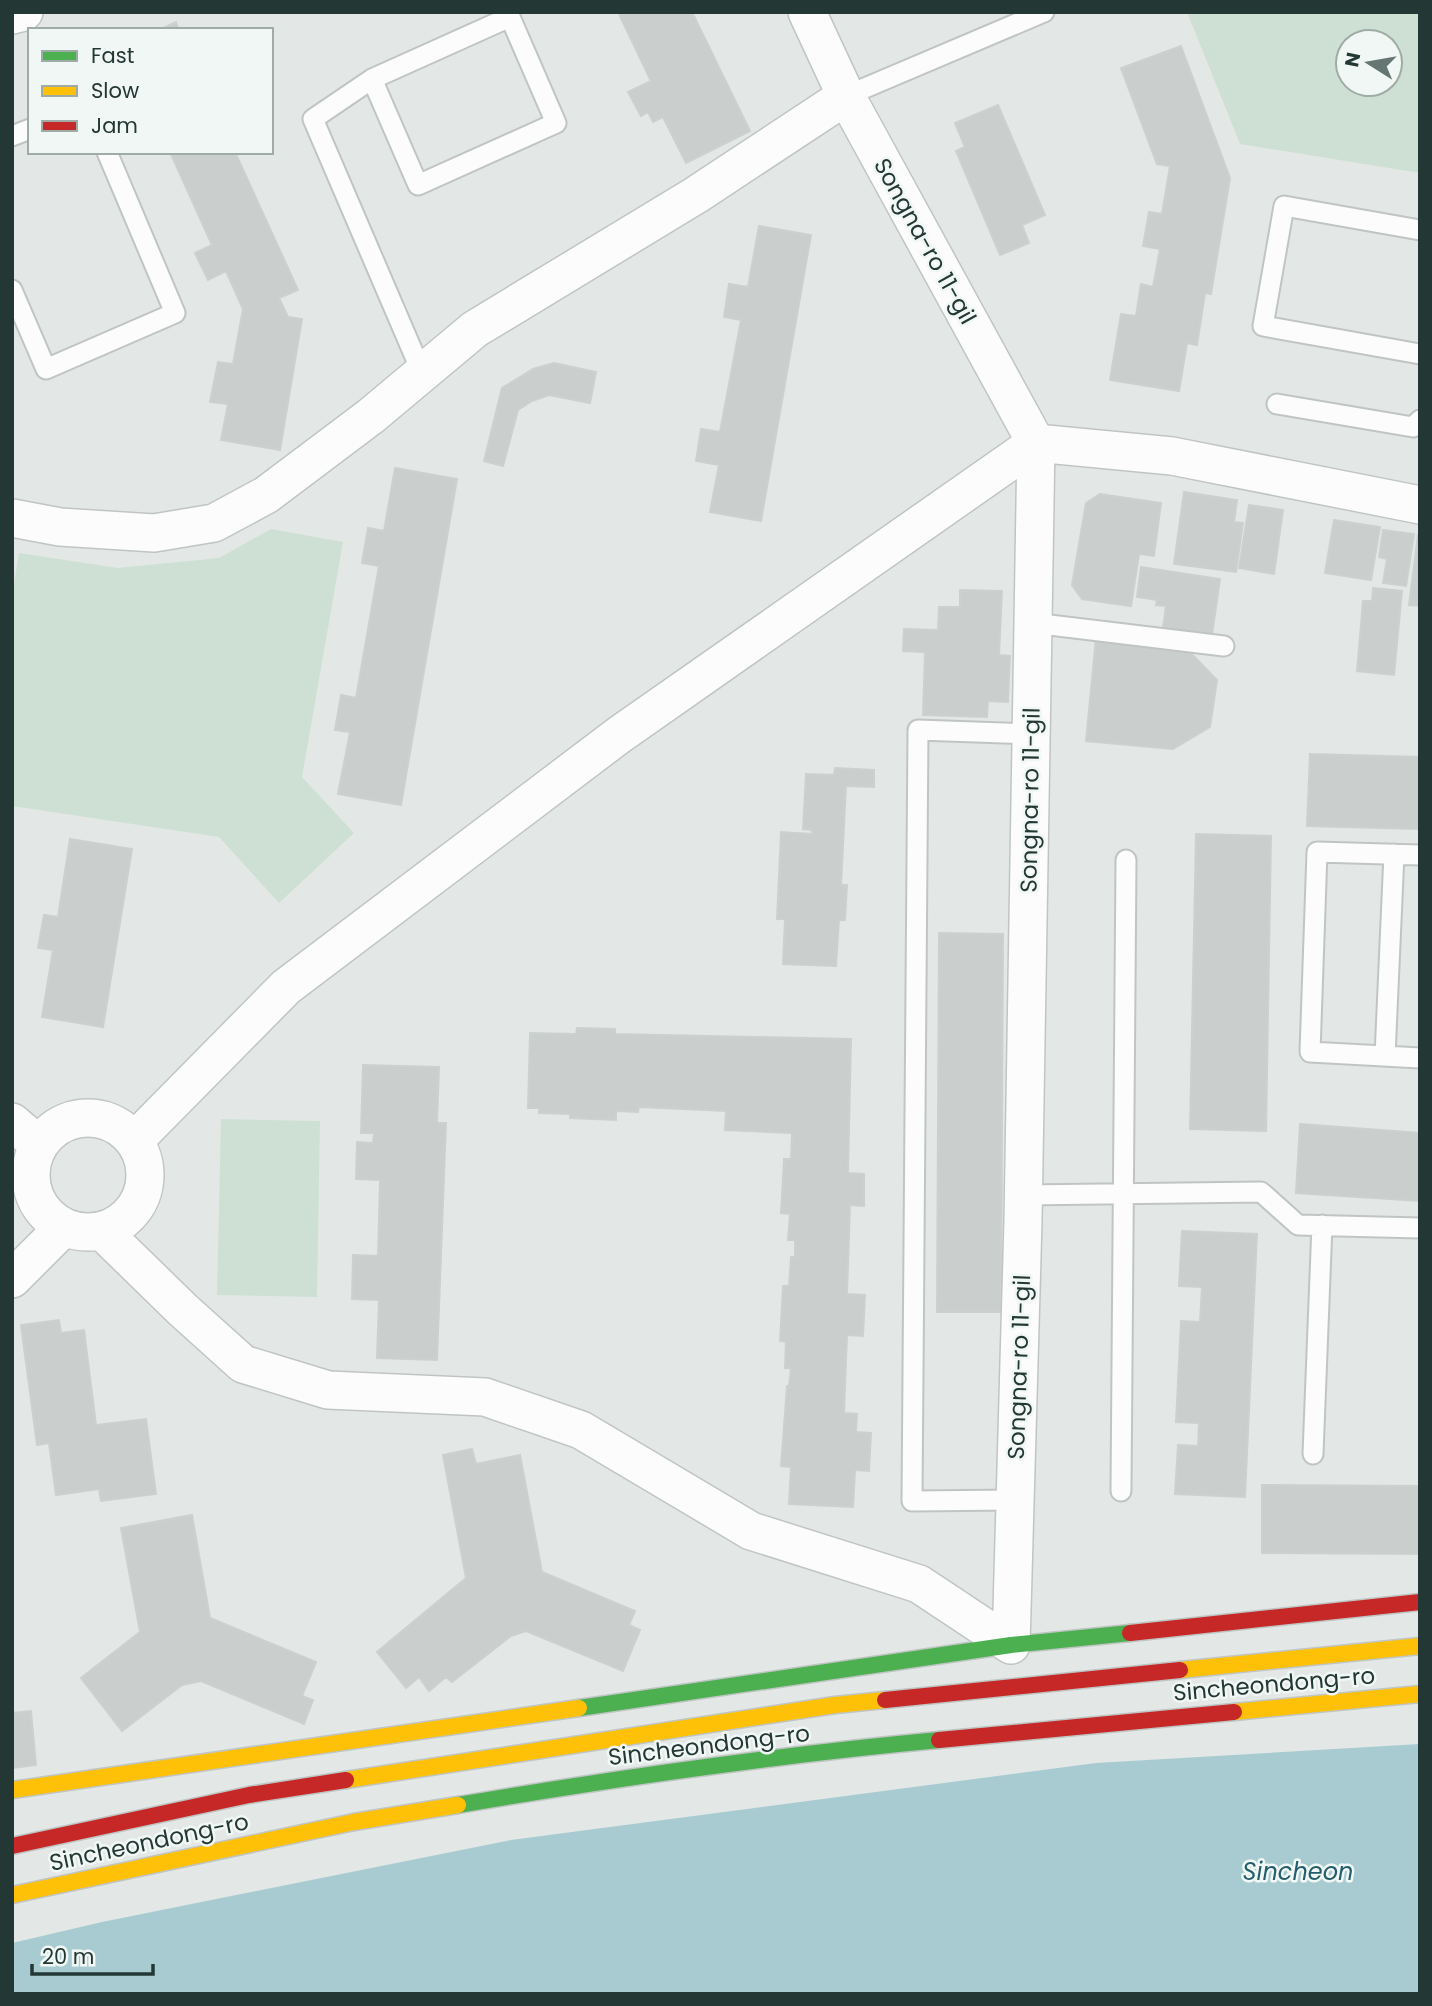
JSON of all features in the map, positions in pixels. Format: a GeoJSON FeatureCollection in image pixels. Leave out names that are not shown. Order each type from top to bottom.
{"type":"FeatureCollection","features":[{"type":"Feature","properties":{"kind":"main road"},"geometry":{"type":"LineString","coordinates":[[12,1790],[1011,1645],[1420,1602]]}},
{"type":"Feature","properties":{"kind":"main road","name":"Sincheondong-ro"},"geometry":{"type":"LineString","coordinates":[[12,1846],[249,1795],[835,1705],[1420,1646]]}},
{"type":"Feature","properties":{"kind":"main road","name":"Sincheondong-ro"},"geometry":{"type":"LineString","coordinates":[[12,1895],[354,1822],[556,1788],[866,1747],[1420,1694]]}},
{"type":"Feature","properties":{"kind":"street"},"geometry":{"type":"LineString","coordinates":[[12,15],[23,12]]}},
{"type":"Feature","properties":{"kind":"street","name":"Songna-ro 11-gil"},"geometry":{"type":"LineString","coordinates":[[807,12],[846,96],[1036,443],[1023,1195],[1011,1645]]}},
{"type":"Feature","properties":{"kind":"street"},"geometry":{"type":"LineString","coordinates":[[12,518],[60,527],[154,533],[214,523],[266,495],[371,416],[475,329],[696,195],[846,96]]}},
{"type":"Feature","properties":{"kind":"street"},"geometry":{"type":"LineString","coordinates":[[135,1140],[286,987],[619,735],[1036,443],[1172,456],[1420,505]]}},
{"type":"Feature","properties":{"kind":"street"},"geometry":{"type":"LineString","coordinates":[[85,1118],[103,1120],[119,1127],[135,1140],[142,1154],[145,1172],[144,1192],[135,1209],[102,1231],[83,1232],[64,1227],[47,1216],[36,1200],[31,1180],[39,1145],[51,1131],[67,1122],[85,1118]]}},
{"type":"Feature","properties":{"kind":"street"},"geometry":{"type":"LineString","coordinates":[[12,1122],[39,1145]]}},
{"type":"Feature","properties":{"kind":"street"},"geometry":{"type":"LineString","coordinates":[[12,1279],[64,1227]]}},
{"type":"Feature","properties":{"kind":"street"},"geometry":{"type":"LineString","coordinates":[[102,1231],[243,1364],[328,1390],[485,1397],[580,1430],[751,1531],[919,1584],[1011,1645]]}},
{"type":"Feature","properties":{"kind":"lane"},"geometry":{"type":"LineString","coordinates":[[846,96],[1044,12]]}},
{"type":"Feature","properties":{"kind":"lane"},"geometry":{"type":"LineString","coordinates":[[372,79],[418,185],[556,122],[510,17],[372,79],[313,119],[422,373]]}},
{"type":"Feature","properties":{"kind":"lane"},"geometry":{"type":"LineString","coordinates":[[12,290],[46,369],[175,313],[108,154]]}},
{"type":"Feature","properties":{"kind":"lane"},"geometry":{"type":"LineString","coordinates":[[1420,230],[1284,206],[1263,326],[1420,354]]}},
{"type":"Feature","properties":{"kind":"lane"},"geometry":{"type":"LineString","coordinates":[[1277,404],[1413,426],[1420,420]]}},
{"type":"Feature","properties":{"kind":"lane"},"geometry":{"type":"LineString","coordinates":[[1033,623],[1224,646]]}},
{"type":"Feature","properties":{"kind":"lane"},"geometry":{"type":"LineString","coordinates":[[1015,1500],[912,1501],[918,730],[1031,733]]}},
{"type":"Feature","properties":{"kind":"lane"},"geometry":{"type":"LineString","coordinates":[[1420,855],[1317,852],[1310,1052],[1420,1058]]}},
{"type":"Feature","properties":{"kind":"lane"},"geometry":{"type":"LineString","coordinates":[[1385,1056],[1394,854]]}},
{"type":"Feature","properties":{"kind":"lane"},"geometry":{"type":"LineString","coordinates":[[1121,1490],[1126,860]]}},
{"type":"Feature","properties":{"kind":"lane"},"geometry":{"type":"LineString","coordinates":[[1023,1195],[1261,1192],[1298,1224],[1420,1228]]}},
{"type":"Feature","properties":{"kind":"lane"},"geometry":{"type":"LineString","coordinates":[[1313,1454],[1322,1225]]}},
{"type":"Feature","properties":{"kind":"green space"},"geometry":{"type":"Polygon","coordinates":[[[1187,12],[1420,12],[1420,173],[1240,144],[1187,12]]]}},
{"type":"Feature","properties":{"kind":"green space"},"geometry":{"type":"Polygon","coordinates":[[[271,529],[343,542],[302,777],[354,833],[279,903],[219,837],[12,806],[12,596],[19,553],[118,568],[219,558],[271,529]]]}},
{"type":"Feature","properties":{"kind":"green space"},"geometry":{"type":"Polygon","coordinates":[[[221,1119],[320,1121],[317,1297],[217,1295],[221,1119]]]}},
{"type":"Feature","properties":{"kind":"water","name":"Sincheon"},"geometry":{"type":"Polygon","coordinates":[[[1420,1744],[1420,1994],[12,1994],[12,1943],[102,1922],[511,1840],[1096,1763],[1420,1744]]]}},
{"type":"Feature","properties":{"kind":"building"},"geometry":{"type":"Polygon","coordinates":[[[618,12],[692,12],[750,131],[686,163],[663,117],[653,122],[648,112],[641,116],[628,92],[651,81],[618,12]]]}},
{"type":"Feature","properties":{"kind":"building"},"geometry":{"type":"Polygon","coordinates":[[[176,22],[178,28],[163,28],[176,22]]]}},
{"type":"Feature","properties":{"kind":"building"},"geometry":{"type":"Polygon","coordinates":[[[1181,46],[1230,178],[1211,294],[1205,293],[1197,345],[1187,343],[1179,391],[1110,380],[1121,314],[1136,316],[1141,284],[1153,287],[1160,249],[1143,246],[1149,212],[1162,214],[1170,166],[1157,164],[1121,68],[1181,46]]]}},
{"type":"Feature","properties":{"kind":"building"},"geometry":{"type":"Polygon","coordinates":[[[998,105],[1045,215],[1022,225],[1029,243],[1000,255],[956,151],[965,147],[955,123],[998,105]]]}},
{"type":"Feature","properties":{"kind":"building"},"geometry":{"type":"Polygon","coordinates":[[[171,154],[236,154],[298,290],[279,298],[288,317],[302,319],[280,450],[221,440],[228,404],[210,402],[218,362],[233,364],[243,309],[226,271],[208,280],[195,253],[212,245],[171,154]]]}},
{"type":"Feature","properties":{"kind":"building"},"geometry":{"type":"Polygon","coordinates":[[[759,226],[811,235],[761,521],[710,512],[719,465],[696,461],[701,429],[720,432],[741,320],[724,317],[729,284],[748,287],[759,226]]]}},
{"type":"Feature","properties":{"kind":"building"},"geometry":{"type":"Polygon","coordinates":[[[554,363],[596,372],[590,403],[549,395],[532,401],[518,410],[503,466],[484,461],[502,388],[533,369],[554,363]]]}},
{"type":"Feature","properties":{"kind":"building"},"geometry":{"type":"Polygon","coordinates":[[[395,468],[457,479],[401,805],[338,794],[350,732],[335,730],[341,695],[356,698],[379,566],[362,563],[368,528],[384,531],[395,468]]]}},
{"type":"Feature","properties":{"kind":"building"},"geometry":{"type":"Polygon","coordinates":[[[1184,492],[1237,500],[1234,522],[1243,523],[1236,572],[1174,564],[1184,492]]]}},
{"type":"Feature","properties":{"kind":"building"},"geometry":{"type":"Polygon","coordinates":[[[1100,494],[1161,503],[1154,556],[1139,554],[1131,606],[1082,599],[1072,585],[1086,503],[1100,494]]]}},
{"type":"Feature","properties":{"kind":"building"},"geometry":{"type":"Polygon","coordinates":[[[1249,505],[1283,510],[1274,574],[1239,568],[1249,505]]]}},
{"type":"Feature","properties":{"kind":"building"},"geometry":{"type":"Polygon","coordinates":[[[1334,520],[1380,527],[1371,580],[1325,573],[1334,520]]]}},
{"type":"Feature","properties":{"kind":"building"},"geometry":{"type":"Polygon","coordinates":[[[1383,530],[1414,534],[1406,586],[1383,583],[1387,559],[1379,557],[1383,530]]]}},
{"type":"Feature","properties":{"kind":"building"},"geometry":{"type":"Polygon","coordinates":[[[1420,535],[1420,606],[1409,605],[1420,535]]]}},
{"type":"Feature","properties":{"kind":"building"},"geometry":{"type":"Polygon","coordinates":[[[1141,567],[1220,579],[1212,635],[1163,628],[1166,606],[1156,605],[1157,600],[1137,597],[1141,567]]]}},
{"type":"Feature","properties":{"kind":"building"},"geometry":{"type":"Polygon","coordinates":[[[1373,588],[1402,591],[1394,675],[1357,671],[1363,601],[1372,601],[1373,588]]]}},
{"type":"Feature","properties":{"kind":"building"},"geometry":{"type":"Polygon","coordinates":[[[960,590],[1002,591],[999,655],[1010,656],[1008,702],[988,701],[987,717],[923,715],[925,652],[903,651],[904,629],[938,630],[939,607],[960,607],[960,590]]]}},
{"type":"Feature","properties":{"kind":"building"},"geometry":{"type":"Polygon","coordinates":[[[1096,638],[1185,647],[1217,680],[1210,727],[1173,749],[1086,741],[1096,638]]]}},
{"type":"Feature","properties":{"kind":"building"},"geometry":{"type":"Polygon","coordinates":[[[1310,754],[1420,757],[1420,829],[1307,826],[1310,754]]]}},
{"type":"Feature","properties":{"kind":"building"},"geometry":{"type":"Polygon","coordinates":[[[835,768],[874,770],[874,787],[846,786],[841,885],[847,885],[845,920],[839,920],[836,966],[783,964],[785,919],[777,919],[781,832],[812,834],[812,830],[803,829],[806,774],[834,775],[835,768]]]}},
{"type":"Feature","properties":{"kind":"building"},"geometry":{"type":"Polygon","coordinates":[[[1196,834],[1271,836],[1266,1131],[1190,1129],[1196,834]]]}},
{"type":"Feature","properties":{"kind":"building"},"geometry":{"type":"Polygon","coordinates":[[[70,839],[132,849],[103,1027],[42,1017],[53,950],[38,948],[44,915],[58,917],[70,839]]]}},
{"type":"Feature","properties":{"kind":"building"},"geometry":{"type":"Polygon","coordinates":[[[939,933],[1003,934],[1001,1312],[937,1312],[939,933]]]}},
{"type":"Feature","properties":{"kind":"building"},"geometry":{"type":"Polygon","coordinates":[[[577,1028],[615,1029],[615,1034],[851,1039],[848,1173],[864,1174],[864,1206],[850,1205],[847,1294],[865,1295],[863,1336],[847,1335],[844,1413],[857,1414],[856,1432],[871,1433],[869,1471],[855,1470],[853,1507],[789,1504],[791,1467],[781,1466],[787,1386],[791,1368],[785,1368],[786,1342],[780,1341],[783,1286],[789,1286],[791,1257],[795,1257],[795,1240],[788,1240],[790,1214],[781,1213],[784,1159],[791,1159],[792,1133],[725,1130],[726,1111],[639,1107],[638,1112],[616,1111],[616,1120],[570,1118],[570,1114],[539,1113],[539,1108],[528,1108],[530,1033],[576,1034],[577,1028]]]}},
{"type":"Feature","properties":{"kind":"building"},"geometry":{"type":"Polygon","coordinates":[[[363,1065],[439,1067],[437,1123],[446,1123],[437,1360],[377,1358],[379,1300],[352,1299],[353,1255],[378,1256],[380,1180],[356,1179],[357,1142],[373,1143],[374,1133],[361,1133],[363,1065]]]}},
{"type":"Feature","properties":{"kind":"building"},"geometry":{"type":"Polygon","coordinates":[[[1300,1124],[1420,1133],[1420,1201],[1296,1193],[1300,1124]]]}},
{"type":"Feature","properties":{"kind":"building"},"geometry":{"type":"Polygon","coordinates":[[[1182,1231],[1257,1234],[1245,1497],[1175,1494],[1178,1445],[1198,1446],[1199,1423],[1176,1422],[1181,1321],[1200,1322],[1202,1287],[1179,1286],[1182,1231]]]}},
{"type":"Feature","properties":{"kind":"building"},"geometry":{"type":"Polygon","coordinates":[[[59,1320],[61,1333],[84,1330],[96,1425],[146,1419],[156,1494],[101,1501],[99,1489],[56,1495],[49,1443],[37,1445],[21,1325],[59,1320]]]}},
{"type":"Feature","properties":{"kind":"building"},"geometry":{"type":"Polygon","coordinates":[[[472,1449],[476,1464],[520,1455],[542,1572],[635,1611],[629,1625],[640,1630],[623,1671],[526,1631],[511,1636],[452,1682],[446,1677],[429,1691],[419,1677],[406,1688],[377,1652],[466,1578],[443,1455],[472,1449]]]}},
{"type":"Feature","properties":{"kind":"building"},"geometry":{"type":"Polygon","coordinates":[[[1262,1485],[1420,1486],[1420,1554],[1262,1553],[1262,1485]]]}},
{"type":"Feature","properties":{"kind":"building"},"geometry":{"type":"Polygon","coordinates":[[[192,1515],[210,1618],[316,1662],[302,1696],[313,1700],[304,1724],[201,1681],[182,1685],[122,1731],[81,1678],[140,1632],[121,1528],[192,1515]]]}},
{"type":"Feature","properties":{"kind":"building"},"geometry":{"type":"Polygon","coordinates":[[[31,1711],[36,1765],[12,1768],[12,1713],[31,1711]]]}},
{"type":"Feature","properties":{"kind":"traffic: fast"},"geometry":{"type":"LineString","coordinates":[[579,1708],[1011,1645],[1130,1633]]}},
{"type":"Feature","properties":{"kind":"traffic: fast"},"geometry":{"type":"LineString","coordinates":[[458,1805],[698,1768],[939,1740]]}},
{"type":"Feature","properties":{"kind":"traffic: slow"},"geometry":{"type":"LineString","coordinates":[[1180,1670],[1420,1646]]}},
{"type":"Feature","properties":{"kind":"traffic: slow"},"geometry":{"type":"LineString","coordinates":[[1234,1712],[1420,1694]]}},
{"type":"Feature","properties":{"kind":"traffic: slow"},"geometry":{"type":"LineString","coordinates":[[346,1780],[835,1705],[885,1700]]}},
{"type":"Feature","properties":{"kind":"traffic: slow"},"geometry":{"type":"LineString","coordinates":[[12,1790],[579,1708]]}},
{"type":"Feature","properties":{"kind":"traffic: slow"},"geometry":{"type":"LineString","coordinates":[[12,1895],[354,1822],[458,1805]]}},
{"type":"Feature","properties":{"kind":"traffic: jam"},"geometry":{"type":"LineString","coordinates":[[1130,1633],[1420,1602]]}},
{"type":"Feature","properties":{"kind":"traffic: jam"},"geometry":{"type":"LineString","coordinates":[[885,1700],[1180,1670]]}},
{"type":"Feature","properties":{"kind":"traffic: jam"},"geometry":{"type":"LineString","coordinates":[[939,1740],[1234,1712]]}},
{"type":"Feature","properties":{"kind":"traffic: jam"},"geometry":{"type":"LineString","coordinates":[[12,1846],[249,1795],[346,1780]]}}]}
